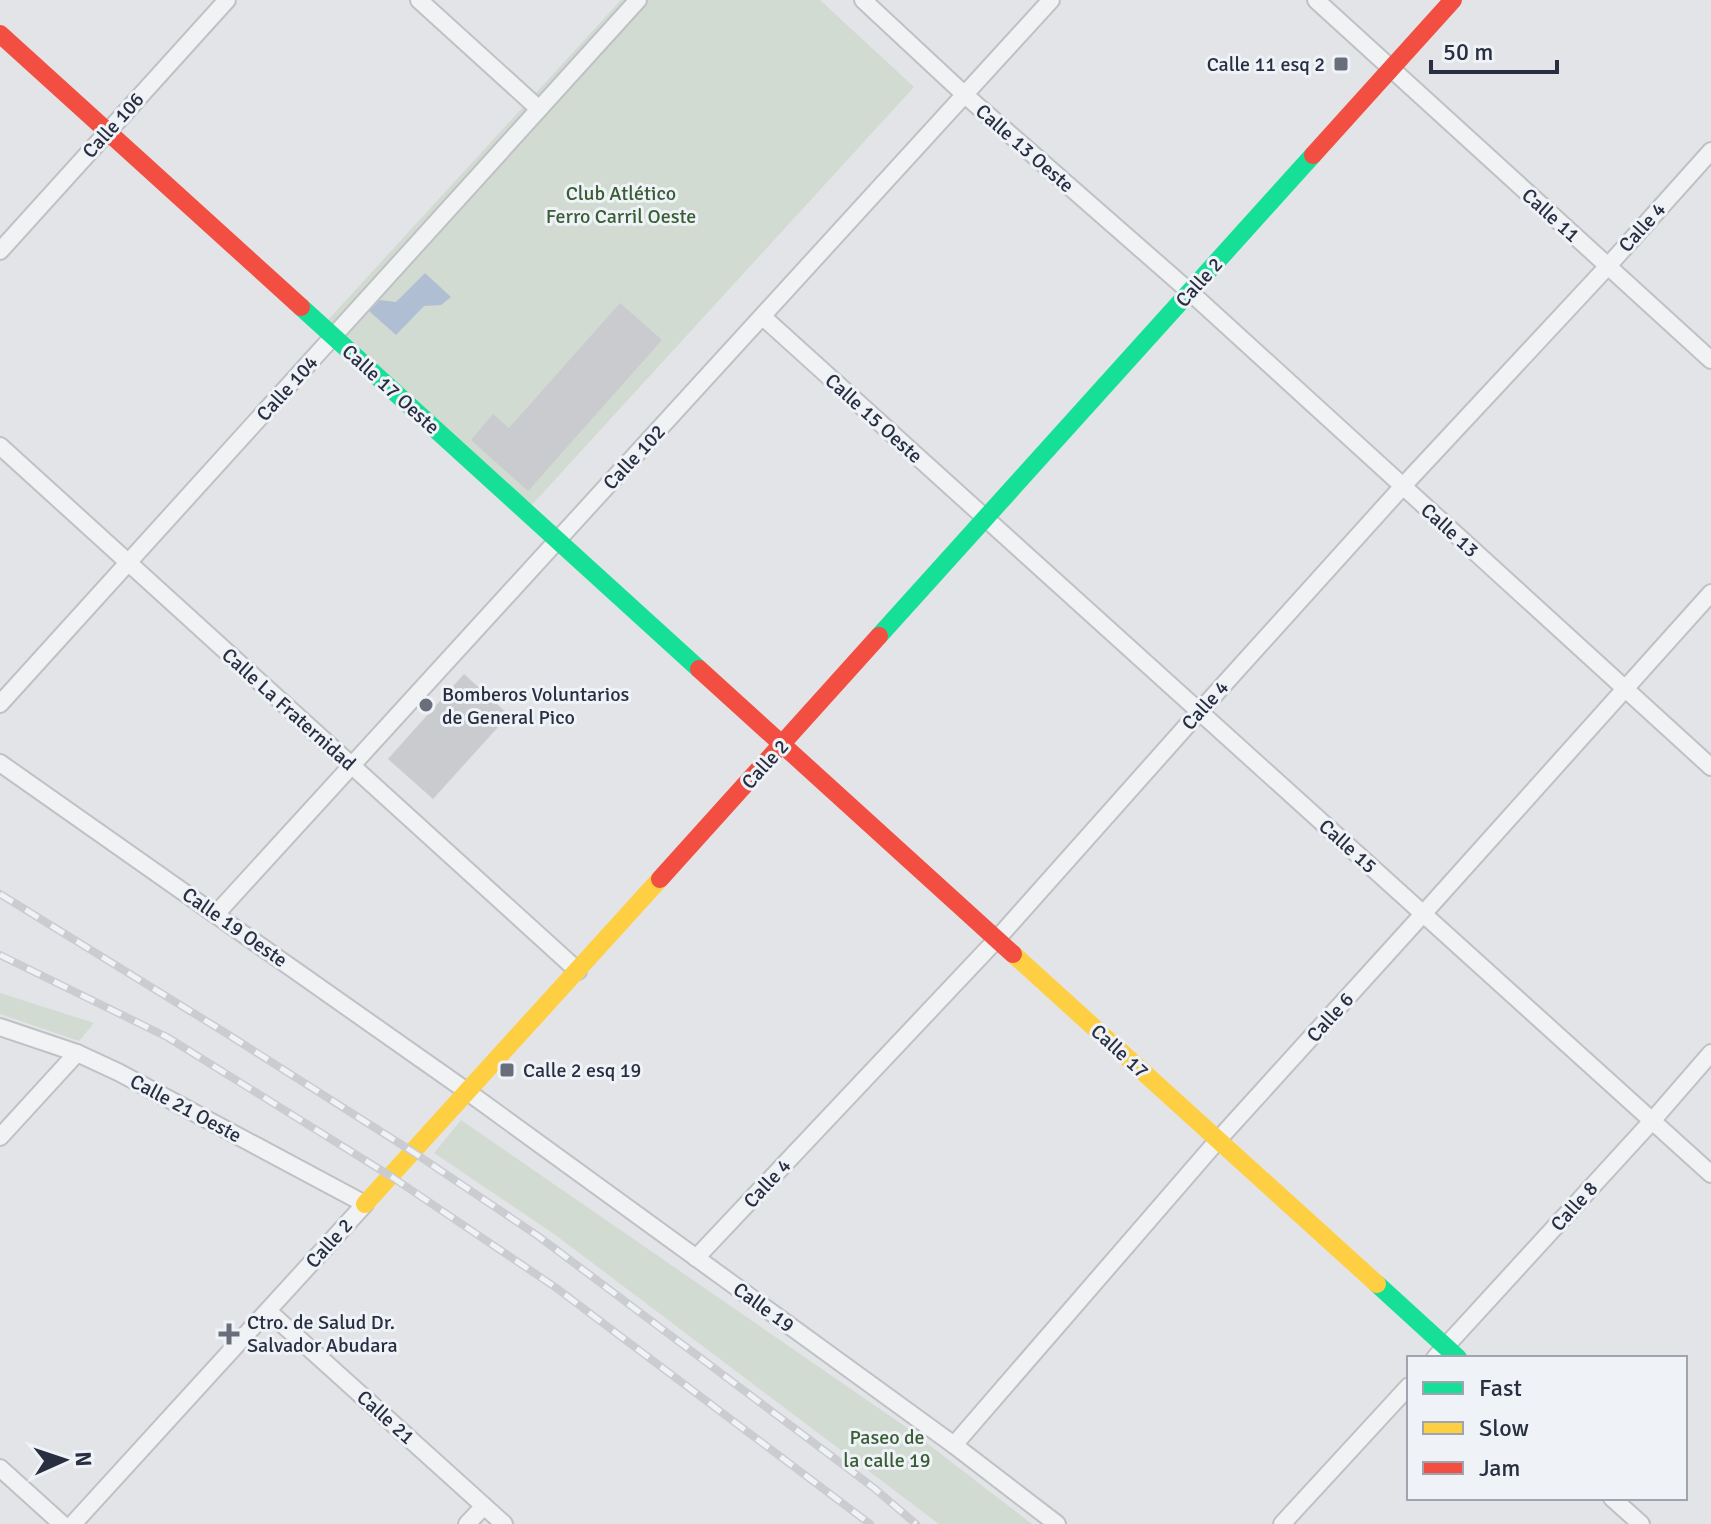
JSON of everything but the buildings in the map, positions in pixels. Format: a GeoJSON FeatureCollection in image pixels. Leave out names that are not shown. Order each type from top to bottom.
{"type":"FeatureCollection","features":[{"type":"Feature","properties":{"kind":"street","name":"Calle 106"},"geometry":{"type":"LineString","coordinates":[[0,251],[227,0]]}},
{"type":"Feature","properties":{"kind":"street"},"geometry":{"type":"LineString","coordinates":[[419,0],[539,109]]}},
{"type":"Feature","properties":{"kind":"street","name":"Calle 104"},"geometry":{"type":"LineString","coordinates":[[0,704],[638,0]]}},
{"type":"Feature","properties":{"kind":"street","name":"Calle 13 Oeste"},"geometry":{"type":"LineString","coordinates":[[863,0],[965,95],[1190,292]]}},
{"type":"Feature","properties":{"kind":"street","name":"Calle 102"},"geometry":{"type":"LineString","coordinates":[[216,914],[1051,0]]}},
{"type":"Feature","properties":{"kind":"street","name":"Calle 11"},"geometry":{"type":"LineString","coordinates":[[1316,0],[1711,360]]}},
{"type":"Feature","properties":{"kind":"street","name":"Calle 2"},"geometry":{"type":"LineString","coordinates":[[73,1524],[578,971],[1453,0]]}},
{"type":"Feature","properties":{"kind":"street","name":"Calle 17 Oeste"},"geometry":{"type":"LineString","coordinates":[[0,34],[782,744]]}},
{"type":"Feature","properties":{"kind":"street","name":"Calle 4"},"geometry":{"type":"LineString","coordinates":[[696,1258],[997,939],[1403,486],[1711,151]]}},
{"type":"Feature","properties":{"kind":"street","name":"Calle 13"},"geometry":{"type":"LineString","coordinates":[[1190,292],[1711,767]]}},
{"type":"Feature","properties":{"kind":"street","name":"Calle 15 Oeste"},"geometry":{"type":"LineString","coordinates":[[763,317],[986,519]]}},
{"type":"Feature","properties":{"kind":"street","name":"Calle La Fraternidad"},"geometry":{"type":"LineString","coordinates":[[0,446],[578,971]]}},
{"type":"Feature","properties":{"kind":"street","name":"Calle 15"},"geometry":{"type":"LineString","coordinates":[[986,519],[1711,1174]]}},
{"type":"Feature","properties":{"kind":"street","name":"Calle 6"},"geometry":{"type":"LineString","coordinates":[[954,1445],[1218,1140],[1711,593]]}},
{"type":"Feature","properties":{"kind":"street","name":"Calle 17"},"geometry":{"type":"LineString","coordinates":[[782,744],[1218,1140],[1446,1354]]}},
{"type":"Feature","properties":{"kind":"street","name":"Calle 19 Oeste"},"geometry":{"type":"LineString","coordinates":[[0,763],[468,1092]]}},
{"type":"Feature","properties":{"kind":"street","name":"Calle 21 Oeste"},"geometry":{"type":"LineString","coordinates":[[0,1027],[77,1053],[365,1204]]}},
{"type":"Feature","properties":{"kind":"street"},"geometry":{"type":"LineString","coordinates":[[0,1137],[77,1053]]}},
{"type":"Feature","properties":{"kind":"street","name":"Calle 8"},"geometry":{"type":"LineString","coordinates":[[1446,1354],[1711,1053]]}},
{"type":"Feature","properties":{"kind":"street","name":"Calle 19"},"geometry":{"type":"LineString","coordinates":[[468,1092],[954,1445],[1057,1524]]}},
{"type":"Feature","properties":{"kind":"street","name":"Calle 21"},"geometry":{"type":"LineString","coordinates":[[268,1311],[504,1524]]}},
{"type":"Feature","properties":{"kind":"street"},"geometry":{"type":"LineString","coordinates":[[1282,1524],[1407,1388]]}},
{"type":"Feature","properties":{"kind":"street"},"geometry":{"type":"LineString","coordinates":[[0,1468],[62,1524]]}},
{"type":"Feature","properties":{"kind":"street"},"geometry":{"type":"LineString","coordinates":[[1614,1500],[1641,1524]]}},
{"type":"Feature","properties":{"kind":"street"},"geometry":{"type":"LineString","coordinates":[[467,1524],[484,1506]]}},
{"type":"Feature","properties":{"kind":"green space","name":"Club Atlético Ferro Carril Oeste"},"geometry":{"type":"Polygon","coordinates":[[[621,0],[820,0],[914,87],[529,508],[327,321],[621,0]]]}},
{"type":"Feature","properties":{"kind":"green space"},"geometry":{"type":"Polygon","coordinates":[[[0,993],[94,1023],[79,1041],[0,1014],[0,993]]]}},
{"type":"Feature","properties":{"kind":"green space","name":"Paseo de la calle 19"},"geometry":{"type":"Polygon","coordinates":[[[461,1120],[906,1427],[1032,1524],[939,1524],[554,1234],[434,1153],[461,1120]]]}},
{"type":"Feature","properties":{"kind":"water"},"geometry":{"type":"Polygon","coordinates":[[[425,273],[451,297],[441,305],[424,306],[396,335],[369,311],[380,300],[396,302],[425,273]]]}},
{"type":"Feature","properties":{"kind":"railway"},"geometry":{"type":"LineString","coordinates":[[0,894],[229,1035],[538,1236],[874,1488],[916,1524]]}},
{"type":"Feature","properties":{"kind":"railway"},"geometry":{"type":"LineString","coordinates":[[0,955],[167,1037],[392,1177],[555,1287],[870,1524]]}},
{"type":"Feature","properties":{"kind":"traffic: fast"},"geometry":{"type":"LineString","coordinates":[[879,636],[1313,155]]}},
{"type":"Feature","properties":{"kind":"traffic: fast"},"geometry":{"type":"LineString","coordinates":[[301,307],[699,669]]}},
{"type":"Feature","properties":{"kind":"traffic: fast"},"geometry":{"type":"LineString","coordinates":[[1377,1284],[1456,1356]]}},
{"type":"Feature","properties":{"kind":"traffic: slow"},"geometry":{"type":"LineString","coordinates":[[365,1204],[660,879]]}},
{"type":"Feature","properties":{"kind":"traffic: slow"},"geometry":{"type":"LineString","coordinates":[[1013,954],[1377,1284]]}},
{"type":"Feature","properties":{"kind":"traffic: jam"},"geometry":{"type":"LineString","coordinates":[[1313,155],[1453,0]]}},
{"type":"Feature","properties":{"kind":"traffic: jam"},"geometry":{"type":"LineString","coordinates":[[0,34],[301,307]]}},
{"type":"Feature","properties":{"kind":"traffic: jam"},"geometry":{"type":"LineString","coordinates":[[660,879],[879,636]]}},
{"type":"Feature","properties":{"kind":"traffic: jam"},"geometry":{"type":"LineString","coordinates":[[699,669],[1013,954]]}},
{"type":"Feature","properties":{"kind":"place","name":"Calle 11 esq 2"},"geometry":{"type":"Point","coordinates":[1341,64]}},
{"type":"Feature","properties":{"kind":"place","name":"Bomberos Voluntarios de General Pico"},"geometry":{"type":"Point","coordinates":[426,705]}},
{"type":"Feature","properties":{"kind":"place","name":"Calle 2 esq 19"},"geometry":{"type":"Point","coordinates":[507,1070]}},
{"type":"Feature","properties":{"kind":"place","name":"Ctro. de Salud Dr. Salvador Abudara"},"geometry":{"type":"Point","coordinates":[229,1334]}}]}
